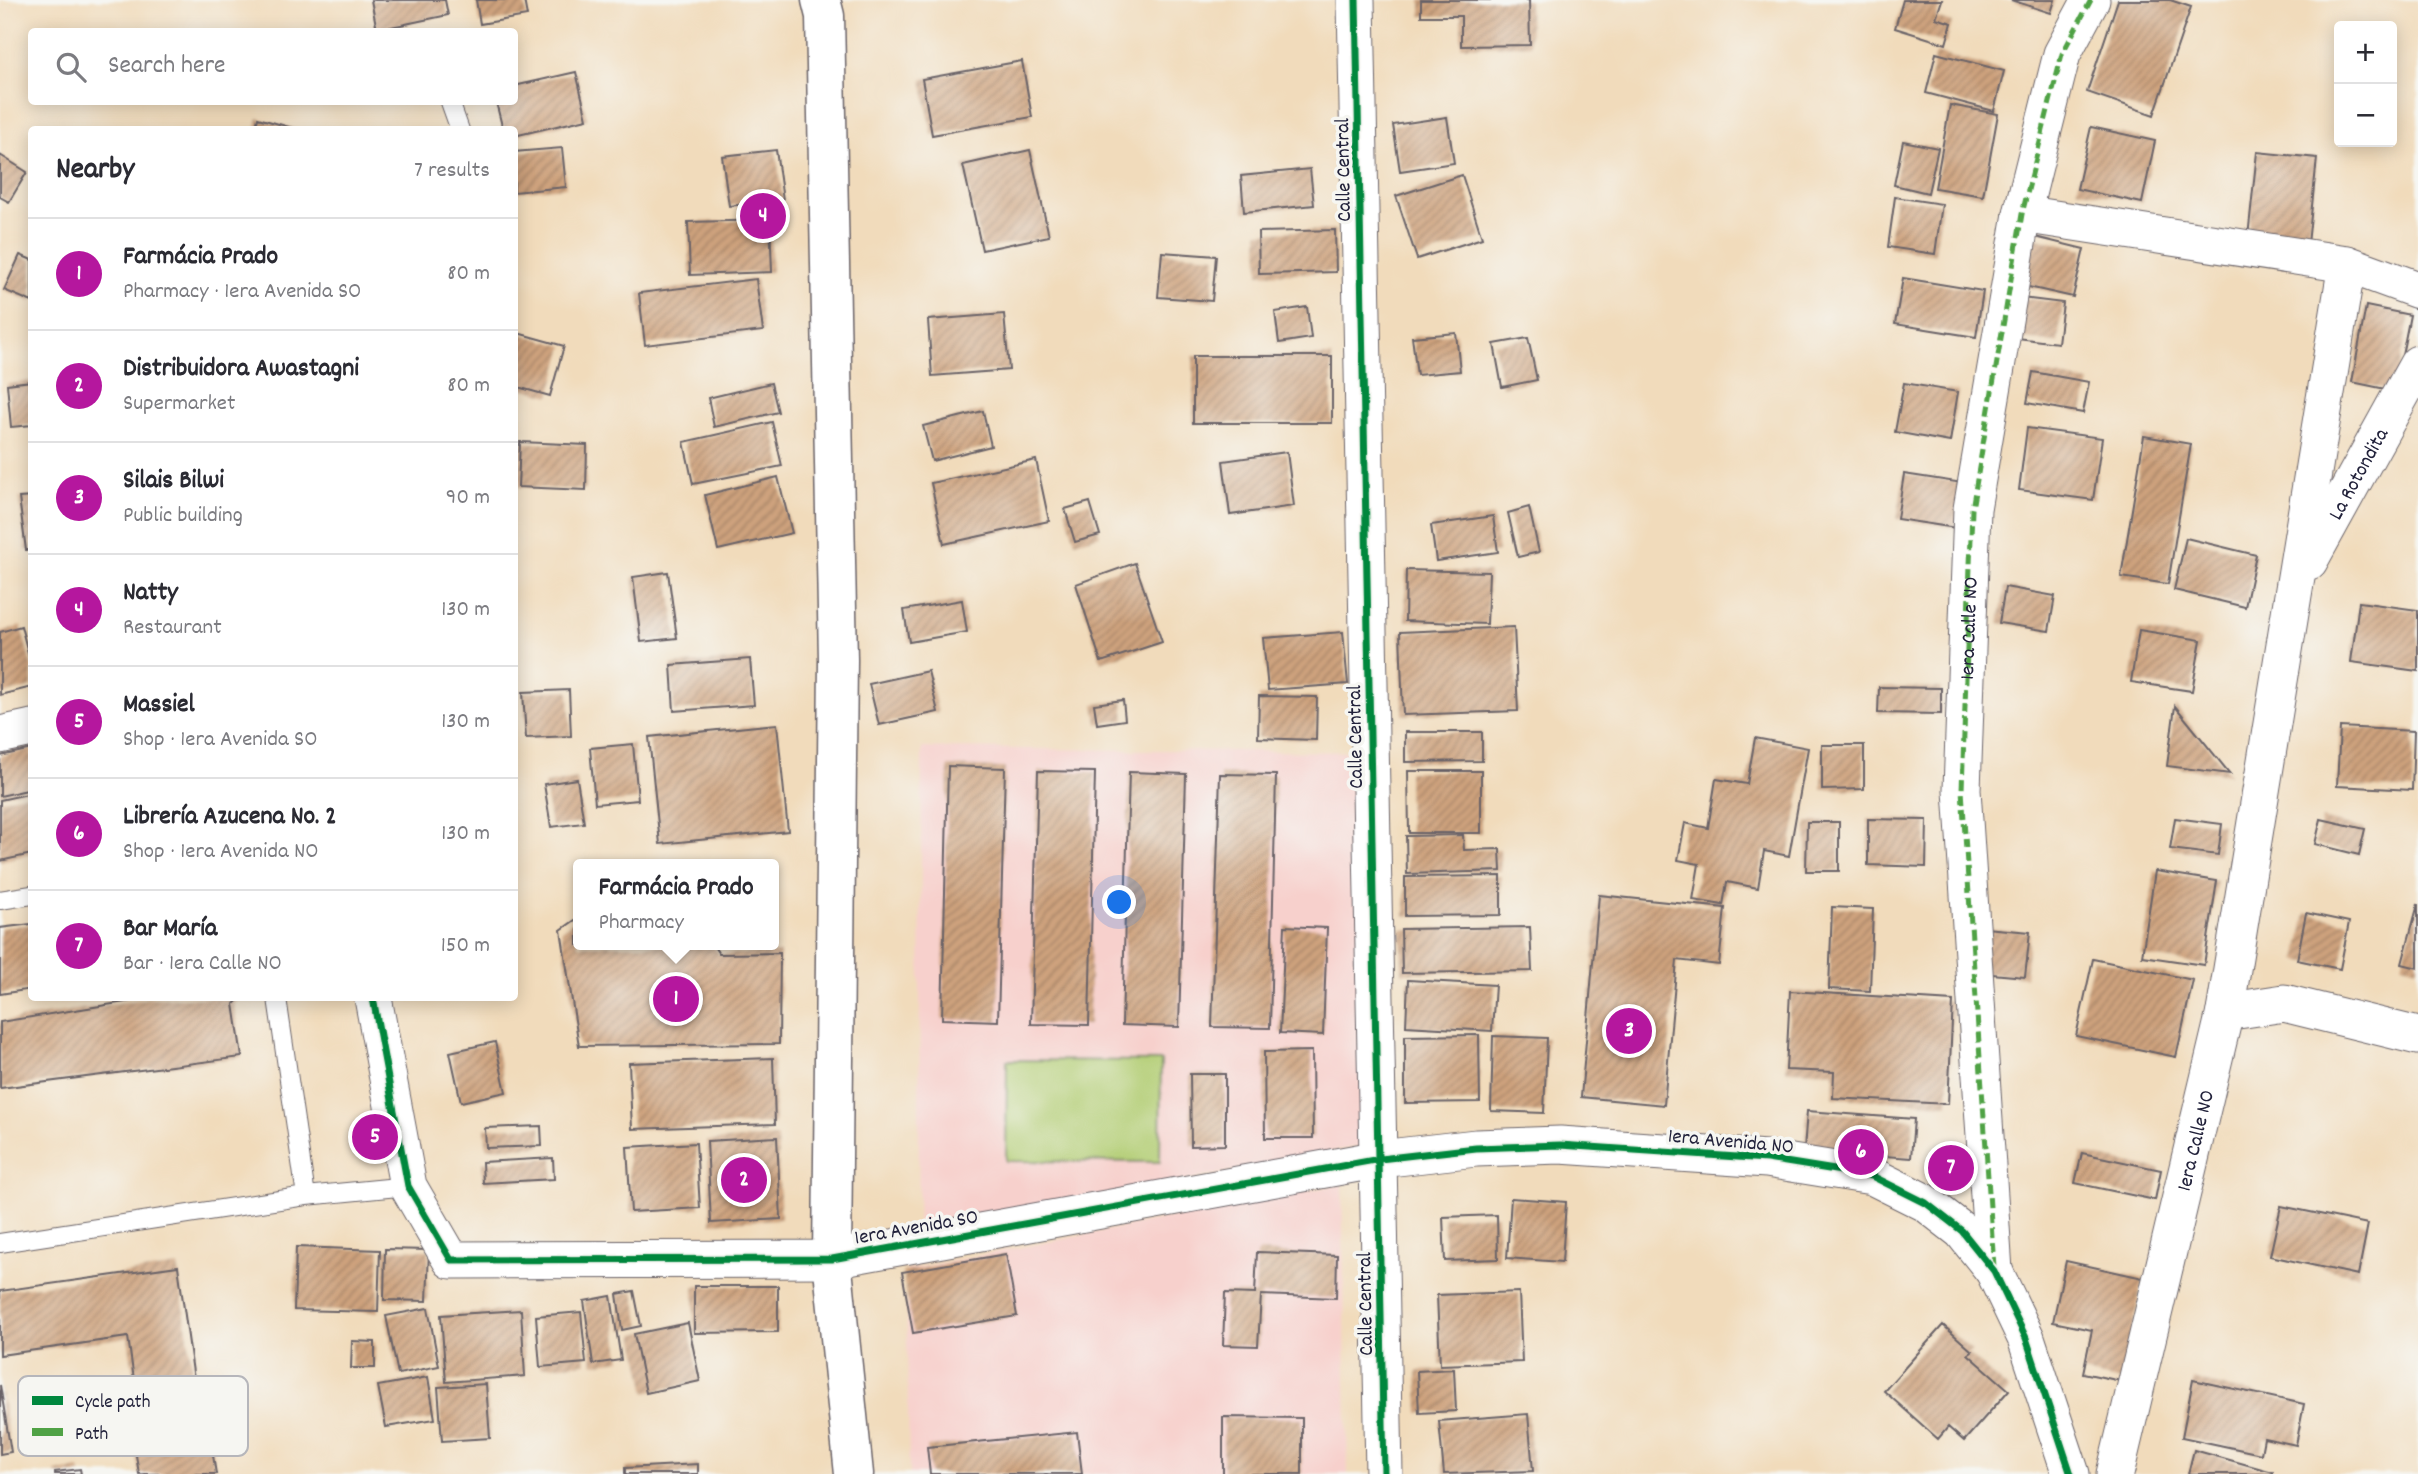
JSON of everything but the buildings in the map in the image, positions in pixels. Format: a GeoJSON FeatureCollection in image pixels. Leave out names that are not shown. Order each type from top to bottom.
{"type":"FeatureCollection","features":[{"type":"Feature","properties":{"kind":"main road"},"geometry":{"type":"LineString","coordinates":[[821,0],[825,16],[838,660],[832,1259],[854,1474]]}},
{"type":"Feature","properties":{"kind":"street","name":"Calle Central"},"geometry":{"type":"LineString","coordinates":[[1356,0],[1384,1474]]}},
{"type":"Feature","properties":{"kind":"street","name":"1era Calle NO"},"geometry":{"type":"LineString","coordinates":[[1994,1271],[1962,790],[1972,509],[2022,214],[2062,54],[2091,0]]}},
{"type":"Feature","properties":{"kind":"street"},"geometry":{"type":"LineString","coordinates":[[2022,214],[2347,264],[2418,289]]}},
{"type":"Feature","properties":{"kind":"street","name":"1era Calle NO"},"geometry":{"type":"LineString","coordinates":[[2115,1474],[2225,1012],[2347,264]]}},
{"type":"Feature","properties":{"kind":"street","name":"La Rotondita"},"geometry":{"type":"LineString","coordinates":[[2297,583],[2418,364]]}},
{"type":"Feature","properties":{"kind":"street"},"geometry":{"type":"LineString","coordinates":[[0,735],[28,729]]}},
{"type":"Feature","properties":{"kind":"street"},"geometry":{"type":"LineString","coordinates":[[374,1001],[408,1186]]}},
{"type":"Feature","properties":{"kind":"street"},"geometry":{"type":"LineString","coordinates":[[2225,1012],[2284,1003],[2418,1036]]}},
{"type":"Feature","properties":{"kind":"street","name":"1era Avenida NO"},"geometry":{"type":"LineString","coordinates":[[1380,1159],[1476,1148],[1560,1145],[1768,1159],[1872,1176],[1926,1203],[1962,1231],[1994,1271],[2026,1338],[2071,1474]]}},
{"type":"Feature","properties":{"kind":"street","name":"1era Avenida SO"},"geometry":{"type":"LineString","coordinates":[[408,1186],[451,1260],[832,1259],[1380,1159]]}},
{"type":"Feature","properties":{"kind":"lane"},"geometry":{"type":"LineString","coordinates":[[451,105],[459,126]]}},
{"type":"Feature","properties":{"kind":"lane"},"geometry":{"type":"LineString","coordinates":[[0,900],[28,896]]}},
{"type":"Feature","properties":{"kind":"lane"},"geometry":{"type":"LineString","coordinates":[[277,1001],[306,1196]]}},
{"type":"Feature","properties":{"kind":"lane"},"geometry":{"type":"LineString","coordinates":[[0,1243],[306,1196],[408,1186]]}},
{"type":"Feature","properties":{"kind":"shaded area"},"geometry":{"type":"Polygon","coordinates":[[[922,748],[1363,752],[1365,1145],[918,1234],[922,748]]]}},
{"type":"Feature","properties":{"kind":"shaded area"},"geometry":{"type":"Polygon","coordinates":[[[1342,1184],[1348,1474],[909,1474],[906,1270],[1342,1184]]]}},
{"type":"Feature","properties":{"kind":"green space"},"geometry":{"type":"Polygon","coordinates":[[[1007,1060],[1161,1061],[1160,1162],[1006,1161],[1007,1060]]]}},
{"type":"Feature","properties":{"kind":"marked path"},"geometry":{"type":"LineString","coordinates":[[1994,1267],[1962,790],[1972,509],[2022,214],[2062,54],[2091,0]]}},
{"type":"Feature","properties":{"kind":"cycle path"},"geometry":{"type":"LineString","coordinates":[[1356,0],[1384,1474]]}},
{"type":"Feature","properties":{"kind":"cycle path"},"geometry":{"type":"LineString","coordinates":[[374,1001],[408,1186],[451,1260],[832,1259],[1380,1159],[1476,1148],[1560,1145],[1767,1159],[1872,1176],[1926,1203],[1962,1231],[1994,1271],[2026,1338],[2071,1474]]}},
{"type":"Feature","properties":{"kind":"place","name":"Natty"},"geometry":{"type":"Point","coordinates":[763,216]}},
{"type":"Feature","properties":{"kind":"place","name":"Farmácia Prado"},"geometry":{"type":"Point","coordinates":[676,999]}},
{"type":"Feature","properties":{"kind":"place","name":"Silais Bilwi"},"geometry":{"type":"Point","coordinates":[1629,1031]}},
{"type":"Feature","properties":{"kind":"place","name":"Massiel"},"geometry":{"type":"Point","coordinates":[375,1137]}},
{"type":"Feature","properties":{"kind":"place","name":"Librería Azucena No. 2"},"geometry":{"type":"Point","coordinates":[1861,1152]}},
{"type":"Feature","properties":{"kind":"place","name":"Bar María"},"geometry":{"type":"Point","coordinates":[1951,1168]}},
{"type":"Feature","properties":{"kind":"place","name":"Distribuidora Awastagni"},"geometry":{"type":"Point","coordinates":[744,1180]}}]}
